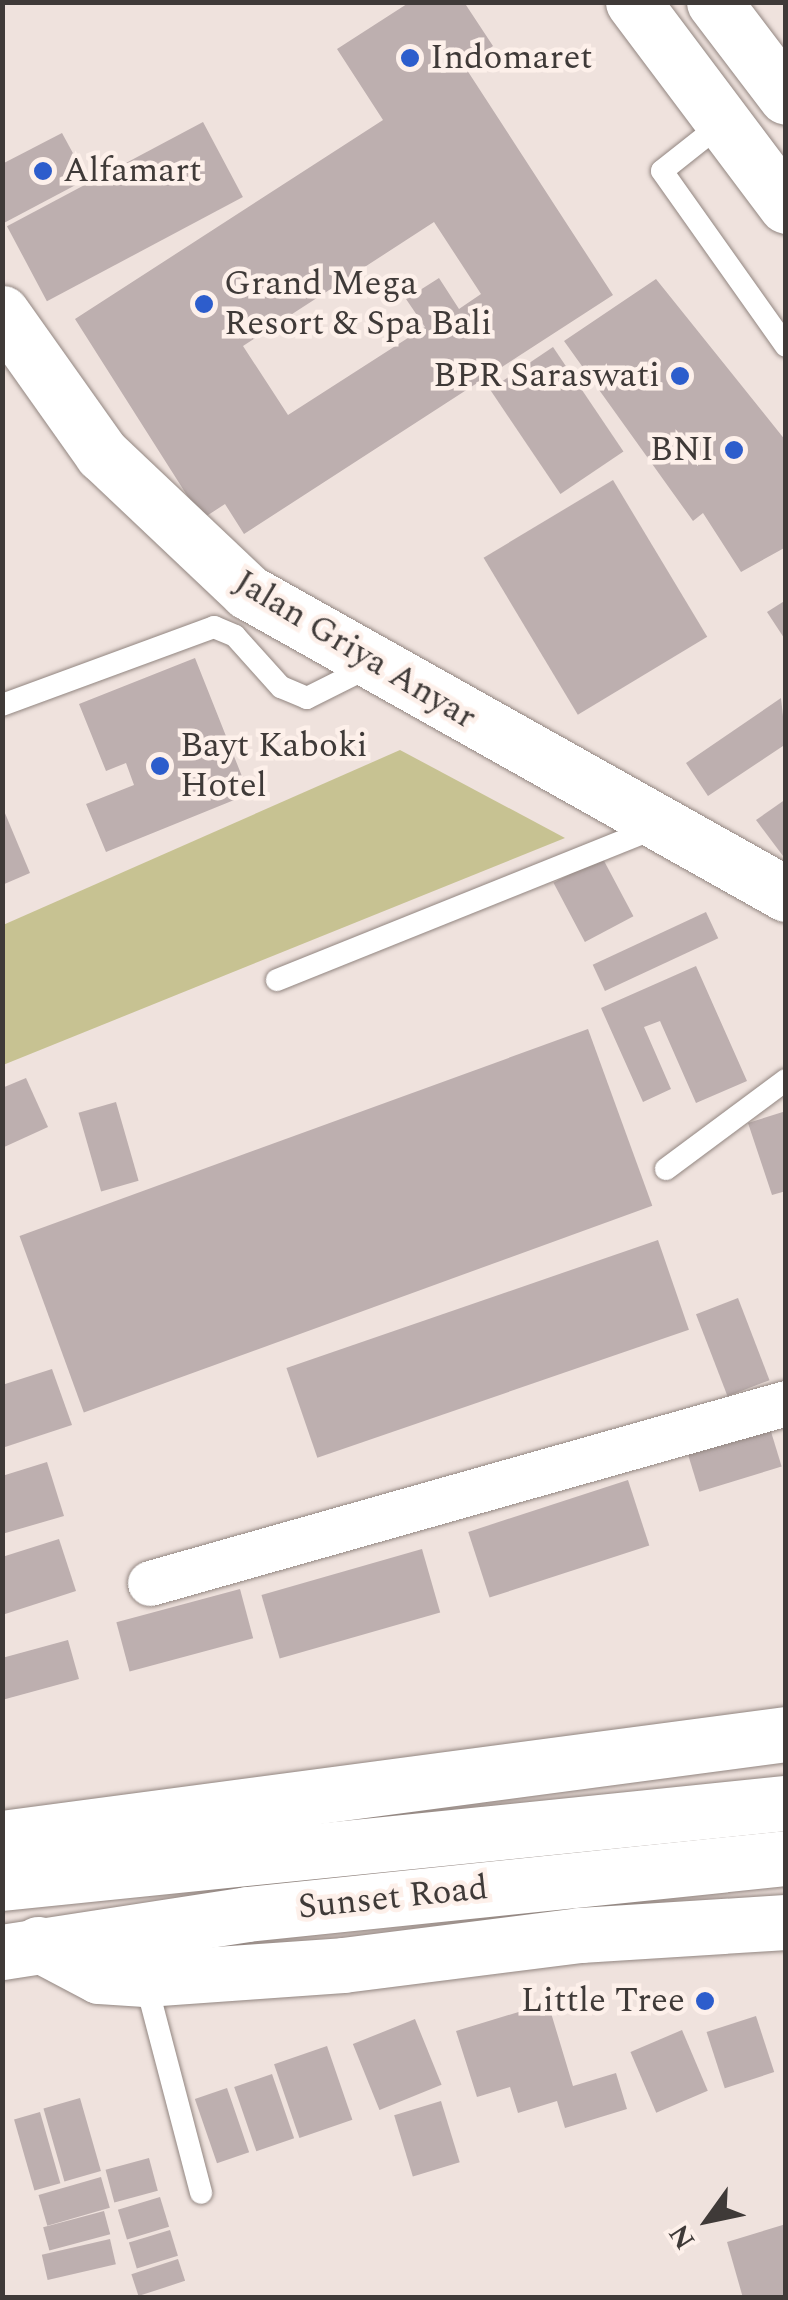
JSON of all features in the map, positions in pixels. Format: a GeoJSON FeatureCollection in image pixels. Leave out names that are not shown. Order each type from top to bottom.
{"type":"FeatureCollection","features":[{"type":"Feature","properties":{"kind":"main road"},"geometry":{"type":"LineString","coordinates":[[633,2],[786,206]]}},
{"type":"Feature","properties":{"kind":"main road"},"geometry":{"type":"LineString","coordinates":[[714,2],[786,97]]}},
{"type":"Feature","properties":{"kind":"main road","name":"Jalan Griya Anyar"},"geometry":{"type":"LineString","coordinates":[[2,313],[102,454],[248,592],[786,894]]}},
{"type":"Feature","properties":{"kind":"main road"},"geometry":{"type":"LineString","coordinates":[[2,1838],[786,1734]]}},
{"type":"Feature","properties":{"kind":"main road","name":"Sunset Road"},"geometry":{"type":"LineString","coordinates":[[2,1883],[786,1803]]}},
{"type":"Feature","properties":{"kind":"main road","name":"Sunset Road"},"geometry":{"type":"LineString","coordinates":[[20,1948],[230,1916],[786,1858]]}},
{"type":"Feature","properties":{"kind":"main road"},"geometry":{"type":"LineString","coordinates":[[20,1948],[100,1976],[146,1979],[342,1965],[580,1935],[786,1922]]}},
{"type":"Feature","properties":{"kind":"street"},"geometry":{"type":"LineString","coordinates":[[150,1584],[786,1402]]}},
{"type":"Feature","properties":{"kind":"lane"},"geometry":{"type":"LineString","coordinates":[[725,121],[662,170],[786,346]]}},
{"type":"Feature","properties":{"kind":"lane"},"geometry":{"type":"LineString","coordinates":[[2,705],[214,627],[235,636],[281,687],[308,698],[374,664]]}},
{"type":"Feature","properties":{"kind":"lane"},"geometry":{"type":"LineString","coordinates":[[276,980],[666,824]]}},
{"type":"Feature","properties":{"kind":"lane"},"geometry":{"type":"LineString","coordinates":[[666,1169],[739,1121],[786,1080]]}},
{"type":"Feature","properties":{"kind":"lane"},"geometry":{"type":"LineString","coordinates":[[146,1979],[200,2193]]}},
{"type":"Feature","properties":{"kind":"shaded area"},"geometry":{"type":"Polygon","coordinates":[[[400,750],[565,838],[3,1065],[3,925],[400,750]]]}},
{"type":"Feature","properties":{"kind":"building","name":"Grand Mega Resort & Spa Bali"},"geometry":{"type":"Polygon","coordinates":[[[410,2],[464,2],[493,46],[465,67],[613,295],[244,534],[225,504],[202,519],[75,319],[383,120],[337,49],[410,2]],[[434,222],[243,346],[288,415],[425,327],[406,299],[439,278],[459,309],[481,294],[434,222]]]}},
{"type":"Feature","properties":{"kind":"building"},"geometry":{"type":"Polygon","coordinates":[[[203,122],[243,197],[47,301],[7,226],[203,122]]]}},
{"type":"Feature","properties":{"kind":"building","name":"Alfamart"},"geometry":{"type":"Polygon","coordinates":[[[62,133],[87,179],[2,224],[2,164],[62,133]]]}},
{"type":"Feature","properties":{"kind":"building"},"geometry":{"type":"Polygon","coordinates":[[[656,279],[786,441],[786,547],[741,572],[703,513],[693,521],[564,341],[656,279]]]}},
{"type":"Feature","properties":{"kind":"building"},"geometry":{"type":"Polygon","coordinates":[[[553,347],[623,451],[560,494],[490,389],[553,347]]]}},
{"type":"Feature","properties":{"kind":"building"},"geometry":{"type":"Polygon","coordinates":[[[613,480],[707,637],[578,715],[484,558],[613,480]]]}},
{"type":"Feature","properties":{"kind":"building"},"geometry":{"type":"Polygon","coordinates":[[[786,600],[786,641],[767,612],[786,600]]]}},
{"type":"Feature","properties":{"kind":"building"},"geometry":{"type":"Polygon","coordinates":[[[195,658],[249,794],[106,852],[86,804],[134,785],[126,763],[106,771],[79,704],[195,658]]]}},
{"type":"Feature","properties":{"kind":"building"},"geometry":{"type":"Polygon","coordinates":[[[781,698],[786,744],[708,796],[686,763],[781,698]]]}},
{"type":"Feature","properties":{"kind":"building"},"geometry":{"type":"Polygon","coordinates":[[[786,799],[786,860],[756,820],[786,799]]]}},
{"type":"Feature","properties":{"kind":"building"},"geometry":{"type":"Polygon","coordinates":[[[2,806],[30,873],[2,885],[2,806]]]}},
{"type":"Feature","properties":{"kind":"building"},"geometry":{"type":"Polygon","coordinates":[[[602,857],[633,916],[585,942],[553,883],[602,857]]]}},
{"type":"Feature","properties":{"kind":"building"},"geometry":{"type":"Polygon","coordinates":[[[706,912],[718,938],[605,991],[593,965],[706,912]]]}},
{"type":"Feature","properties":{"kind":"building"},"geometry":{"type":"Polygon","coordinates":[[[696,966],[747,1081],[696,1103],[660,1021],[644,1027],[671,1089],[643,1102],[601,1008],[696,966]]]}},
{"type":"Feature","properties":{"kind":"building"},"geometry":{"type":"Polygon","coordinates":[[[588,1029],[652,1206],[84,1413],[19,1236],[588,1029]]]}},
{"type":"Feature","properties":{"kind":"building"},"geometry":{"type":"Polygon","coordinates":[[[26,1078],[48,1127],[2,1148],[2,1088],[26,1078]]]}},
{"type":"Feature","properties":{"kind":"building"},"geometry":{"type":"Polygon","coordinates":[[[116,1102],[139,1181],[101,1192],[79,1113],[116,1102]]]}},
{"type":"Feature","properties":{"kind":"building"},"geometry":{"type":"Polygon","coordinates":[[[786,1111],[786,1191],[772,1195],[748,1123],[786,1111]]]}},
{"type":"Feature","properties":{"kind":"building"},"geometry":{"type":"Polygon","coordinates":[[[658,1240],[689,1330],[317,1458],[286,1368],[658,1240]]]}},
{"type":"Feature","properties":{"kind":"building"},"geometry":{"type":"Polygon","coordinates":[[[738,1298],[770,1380],[728,1396],[696,1314],[738,1298]]]}},
{"type":"Feature","properties":{"kind":"building"},"geometry":{"type":"Polygon","coordinates":[[[52,1369],[72,1425],[2,1448],[2,1385],[52,1369]]]}},
{"type":"Feature","properties":{"kind":"building"},"geometry":{"type":"Polygon","coordinates":[[[765,1412],[782,1467],[699,1492],[683,1437],[765,1412]]]}},
{"type":"Feature","properties":{"kind":"building"},"geometry":{"type":"Polygon","coordinates":[[[47,1462],[64,1516],[2,1534],[2,1476],[47,1462]]]}},
{"type":"Feature","properties":{"kind":"building"},"geometry":{"type":"Polygon","coordinates":[[[628,1480],[649,1546],[490,1598],[468,1532],[628,1480]]]}},
{"type":"Feature","properties":{"kind":"building"},"geometry":{"type":"Polygon","coordinates":[[[59,1539],[76,1591],[2,1615],[2,1557],[59,1539]]]}},
{"type":"Feature","properties":{"kind":"building"},"geometry":{"type":"Polygon","coordinates":[[[422,1549],[440,1612],[280,1658],[261,1595],[422,1549]]]}},
{"type":"Feature","properties":{"kind":"building"},"geometry":{"type":"Polygon","coordinates":[[[240,1589],[253,1638],[130,1671],[116,1622],[240,1589]]]}},
{"type":"Feature","properties":{"kind":"building"},"geometry":{"type":"Polygon","coordinates":[[[68,1640],[79,1679],[2,1700],[2,1658],[68,1640]]]}},
{"type":"Feature","properties":{"kind":"building"},"geometry":{"type":"Polygon","coordinates":[[[548,2003],[573,2086],[616,2073],[627,2109],[565,2128],[557,2101],[518,2113],[510,2087],[477,2097],[456,2031],[548,2003]]]}},
{"type":"Feature","properties":{"kind":"building"},"geometry":{"type":"Polygon","coordinates":[[[756,2016],[774,2072],[725,2088],[707,2032],[756,2016]]]}},
{"type":"Feature","properties":{"kind":"building"},"geometry":{"type":"Polygon","coordinates":[[[415,2019],[442,2085],[379,2110],[353,2044],[415,2019]]]}},
{"type":"Feature","properties":{"kind":"building"},"geometry":{"type":"Polygon","coordinates":[[[682,2030],[708,2091],[656,2113],[630,2052],[682,2030]]]}},
{"type":"Feature","properties":{"kind":"building"},"geometry":{"type":"Polygon","coordinates":[[[327,2046],[352,2120],[299,2138],[274,2064],[327,2046]]]}},
{"type":"Feature","properties":{"kind":"building"},"geometry":{"type":"Polygon","coordinates":[[[272,2074],[294,2138],[256,2151],[234,2087],[272,2074]]]}},
{"type":"Feature","properties":{"kind":"building"},"geometry":{"type":"Polygon","coordinates":[[[227,2088],[249,2152],[217,2163],[195,2099],[227,2088]]]}},
{"type":"Feature","properties":{"kind":"building"},"geometry":{"type":"Polygon","coordinates":[[[80,2098],[101,2171],[64,2182],[43,2108],[80,2098]]]}},
{"type":"Feature","properties":{"kind":"building"},"geometry":{"type":"Polygon","coordinates":[[[441,2101],[460,2162],[413,2177],[394,2115],[441,2101]]]}},
{"type":"Feature","properties":{"kind":"building"},"geometry":{"type":"Polygon","coordinates":[[[40,2112],[60,2183],[34,2191],[14,2119],[40,2112]]]}},
{"type":"Feature","properties":{"kind":"building"},"geometry":{"type":"Polygon","coordinates":[[[149,2158],[158,2191],[114,2202],[106,2170],[149,2158]]]}},
{"type":"Feature","properties":{"kind":"building"},"geometry":{"type":"Polygon","coordinates":[[[101,2177],[110,2208],[47,2226],[39,2195],[101,2177]]]}},
{"type":"Feature","properties":{"kind":"building"},"geometry":{"type":"Polygon","coordinates":[[[160,2197],[169,2227],[127,2240],[118,2210],[160,2197]]]}},
{"type":"Feature","properties":{"kind":"building"},"geometry":{"type":"Polygon","coordinates":[[[104,2211],[110,2234],[49,2250],[43,2227],[104,2211]]]}},
{"type":"Feature","properties":{"kind":"building"},"geometry":{"type":"Polygon","coordinates":[[[786,2224],[786,2298],[743,2298],[727,2242],[786,2224]]]}},
{"type":"Feature","properties":{"kind":"building"},"geometry":{"type":"Polygon","coordinates":[[[170,2230],[178,2256],[137,2268],[129,2243],[170,2230]]]}},
{"type":"Feature","properties":{"kind":"building"},"geometry":{"type":"Polygon","coordinates":[[[110,2239],[116,2264],[48,2280],[42,2255],[110,2239]]]}},
{"type":"Feature","properties":{"kind":"building"},"geometry":{"type":"Polygon","coordinates":[[[178,2259],[185,2281],[139,2296],[131,2274],[178,2259]]]}},
{"type":"Feature","properties":{"kind":"place","name":"Indomaret"},"geometry":{"type":"Point","coordinates":[410,58]}},
{"type":"Feature","properties":{"kind":"place","name":"Alfamart"},"geometry":{"type":"Point","coordinates":[43,171]}},
{"type":"Feature","properties":{"kind":"place","name":"Grand Mega Resort & Spa Bali"},"geometry":{"type":"Point","coordinates":[204,304]}},
{"type":"Feature","properties":{"kind":"place","name":"BPR Saraswati"},"geometry":{"type":"Point","coordinates":[680,376]}},
{"type":"Feature","properties":{"kind":"place","name":"BNI"},"geometry":{"type":"Point","coordinates":[734,450]}},
{"type":"Feature","properties":{"kind":"place","name":"Bayt Kaboki Hotel"},"geometry":{"type":"Point","coordinates":[160,766]}},
{"type":"Feature","properties":{"kind":"place","name":"Little Tree"},"geometry":{"type":"Point","coordinates":[705,2001]}}]}
